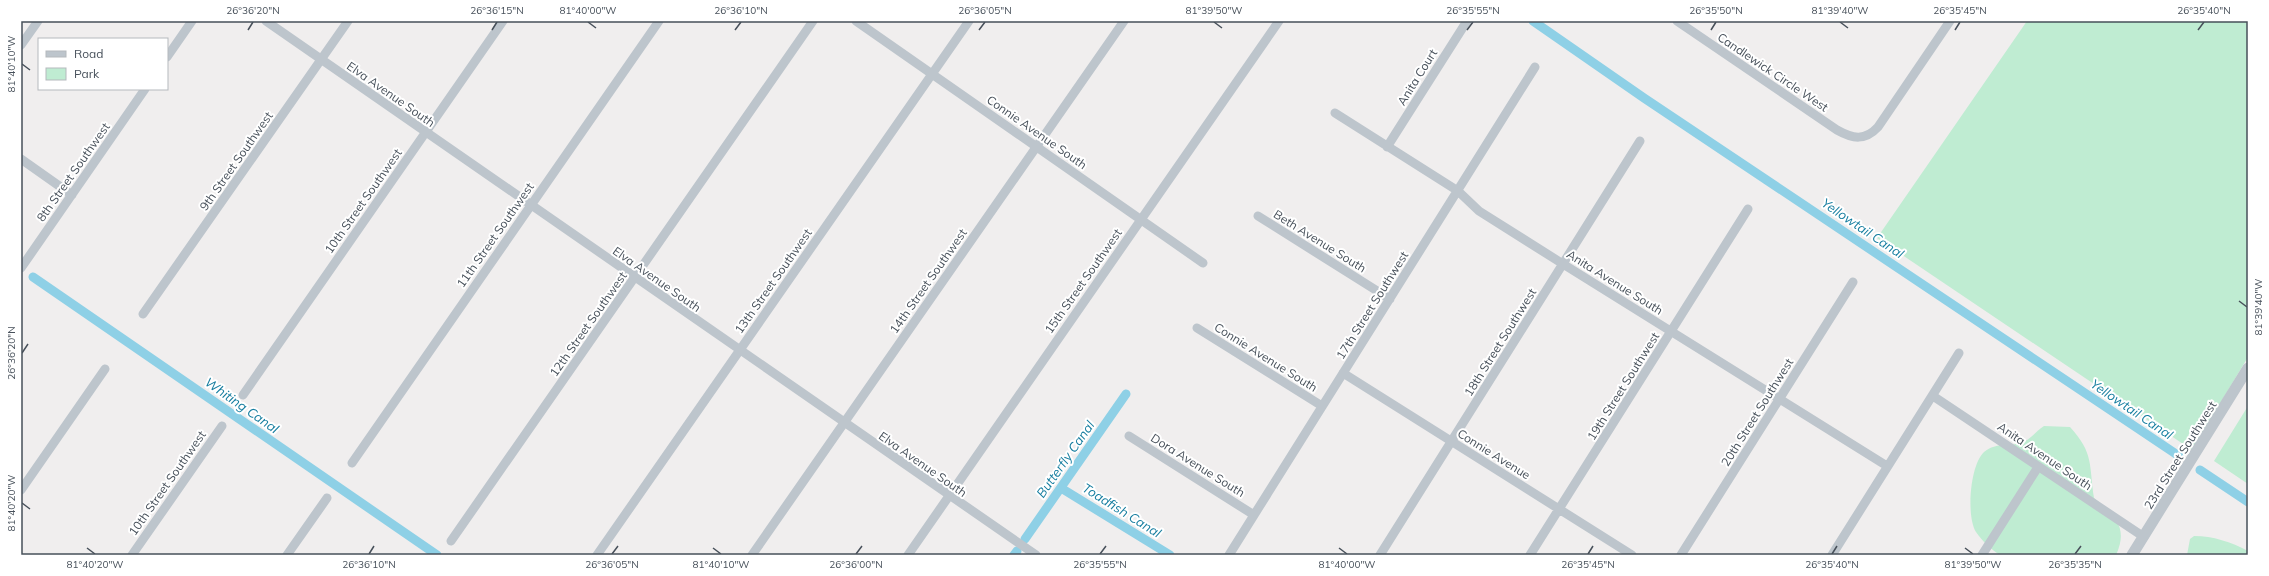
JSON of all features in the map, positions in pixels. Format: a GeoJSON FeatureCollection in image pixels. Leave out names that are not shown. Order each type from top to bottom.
{"type":"FeatureCollection","features":[{"type":"Feature","properties":{"kind":"street"},"geometry":{"type":"LineString","coordinates":[[21,45],[38,21]]}},
{"type":"Feature","properties":{"kind":"street"},"geometry":{"type":"LineString","coordinates":[[168,56],[192,21]]}},
{"type":"Feature","properties":{"kind":"street","name":"Elva Avenue South"},"geometry":{"type":"LineString","coordinates":[[266,21],[1036,555]]}},
{"type":"Feature","properties":{"kind":"street","name":"9th Street Southwest"},"geometry":{"type":"LineString","coordinates":[[143,314],[348,21]]}},
{"type":"Feature","properties":{"kind":"street","name":"10th Street Southwest"},"geometry":{"type":"LineString","coordinates":[[243,395],[503,21]]}},
{"type":"Feature","properties":{"kind":"street","name":"11th Street Southwest"},"geometry":{"type":"LineString","coordinates":[[352,463],[659,21]]}},
{"type":"Feature","properties":{"kind":"street","name":"12th Street Southwest"},"geometry":{"type":"LineString","coordinates":[[451,542],[813,21]]}},
{"type":"Feature","properties":{"kind":"street","name":"Connie Avenue South"},"geometry":{"type":"LineString","coordinates":[[856,21],[1203,263]]}},
{"type":"Feature","properties":{"kind":"street","name":"13th Street Southwest"},"geometry":{"type":"LineString","coordinates":[[597,555],[968,21]]}},
{"type":"Feature","properties":{"kind":"street","name":"14th Street Southwest"},"geometry":{"type":"LineString","coordinates":[[752,555],[1124,21]]}},
{"type":"Feature","properties":{"kind":"street","name":"15th Street Southwest"},"geometry":{"type":"LineString","coordinates":[[908,555],[1279,21]]}},
{"type":"Feature","properties":{"kind":"street","name":"Anita Court"},"geometry":{"type":"LineString","coordinates":[[1388,147],[1467,21]]}},
{"type":"Feature","properties":{"kind":"street","name":"Candlewick Circle West"},"geometry":{"type":"LineString","coordinates":[[1677,21],[1837,130],[1857,138],[1870,135],[1878,127],[1950,21]]}},
{"type":"Feature","properties":{"kind":"street","name":"17th Street Southwest"},"geometry":{"type":"LineString","coordinates":[[1229,555],[1535,67]]}},
{"type":"Feature","properties":{"kind":"street","name":"8th Street Southwest"},"geometry":{"type":"LineString","coordinates":[[21,268],[144,90]]}},
{"type":"Feature","properties":{"kind":"street","name":"Anita Avenue South"},"geometry":{"type":"LineString","coordinates":[[1335,114],[1458,191],[1479,211],[1887,466]]}},
{"type":"Feature","properties":{"kind":"street","name":"18th Street Southwest"},"geometry":{"type":"LineString","coordinates":[[1380,555],[1640,141]]}},
{"type":"Feature","properties":{"kind":"street"},"geometry":{"type":"LineString","coordinates":[[21,159],[72,195]]}},
{"type":"Feature","properties":{"kind":"street","name":"19th Street Southwest"},"geometry":{"type":"LineString","coordinates":[[1530,555],[1748,209]]}},
{"type":"Feature","properties":{"kind":"street","name":"Beth Avenue South"},"geometry":{"type":"LineString","coordinates":[[1258,216],[1390,299]]}},
{"type":"Feature","properties":{"kind":"street","name":"20th Street Southwest"},"geometry":{"type":"LineString","coordinates":[[1681,555],[1853,282]]}},
{"type":"Feature","properties":{"kind":"street","name":"Connie Avenue South"},"geometry":{"type":"LineString","coordinates":[[1197,328],[1322,406]]}},
{"type":"Feature","properties":{"kind":"street"},"geometry":{"type":"LineString","coordinates":[[1832,555],[1959,353]]}},
{"type":"Feature","properties":{"kind":"street","name":"23rd Street Southwest"},"geometry":{"type":"LineString","coordinates":[[2132,555],[2248,368]]}},
{"type":"Feature","properties":{"kind":"street"},"geometry":{"type":"LineString","coordinates":[[21,490],[105,369]]}},
{"type":"Feature","properties":{"kind":"street","name":"Connie Avenue"},"geometry":{"type":"LineString","coordinates":[[1343,373],[1632,555]]}},
{"type":"Feature","properties":{"kind":"street","name":"Anita Avenue South"},"geometry":{"type":"LineString","coordinates":[[1933,396],[2144,537]]}},
{"type":"Feature","properties":{"kind":"street","name":"10th Street Southwest"},"geometry":{"type":"LineString","coordinates":[[132,555],[222,426]]}},
{"type":"Feature","properties":{"kind":"street","name":"Dora Avenue South"},"geometry":{"type":"LineString","coordinates":[[1129,436],[1254,515]]}},
{"type":"Feature","properties":{"kind":"street"},"geometry":{"type":"LineString","coordinates":[[1982,555],[2038,467]]}},
{"type":"Feature","properties":{"kind":"street"},"geometry":{"type":"LineString","coordinates":[[287,555],[327,498]]}},
{"type":"Feature","properties":{"kind":"green space"},"geometry":{"type":"Polygon","coordinates":[[[2027,21],[2248,21],[2248,357],[2192,450],[1877,238],[2027,21]]]}},
{"type":"Feature","properties":{"kind":"green space"},"geometry":{"type":"Polygon","coordinates":[[[2248,406],[2248,484],[2214,461],[2248,406]]]}},
{"type":"Feature","properties":{"kind":"green space"},"geometry":{"type":"Polygon","coordinates":[[[2044,426],[2070,427],[2083,444],[2087,452],[2091,468],[2094,498],[2108,510],[2117,522],[2120,529],[2120,545],[2116,555],[2000,555],[1987,545],[1976,532],[1973,525],[1970,503],[1975,468],[1979,459],[1984,452],[1994,447],[2025,441],[2044,426]]]}},
{"type":"Feature","properties":{"kind":"green space"},"geometry":{"type":"Polygon","coordinates":[[[2194,536],[2215,538],[2228,542],[2248,551],[2248,555],[2187,555],[2190,539],[2194,536]]]}},
{"type":"Feature","properties":{"kind":"waterway","name":"Yellowtail Canal"},"geometry":{"type":"LineString","coordinates":[[1533,21],[1644,98],[2179,456]]}},
{"type":"Feature","properties":{"kind":"waterway","name":"Whiting Canal"},"geometry":{"type":"LineString","coordinates":[[33,277],[437,555]]}},
{"type":"Feature","properties":{"kind":"waterway","name":"Butterfly Canal"},"geometry":{"type":"LineString","coordinates":[[1025,539],[1126,394]]}},
{"type":"Feature","properties":{"kind":"waterway","name":"Yellowtail Canal"},"geometry":{"type":"LineString","coordinates":[[2200,470],[2248,502]]}},
{"type":"Feature","properties":{"kind":"waterway","name":"Toadfish Canal"},"geometry":{"type":"LineString","coordinates":[[1061,488],[1170,555]]}},
{"type":"Feature","properties":{"kind":"waterway","name":"Butterfly Canal"},"geometry":{"type":"LineString","coordinates":[[1014,555],[1017,551]]}}]}
